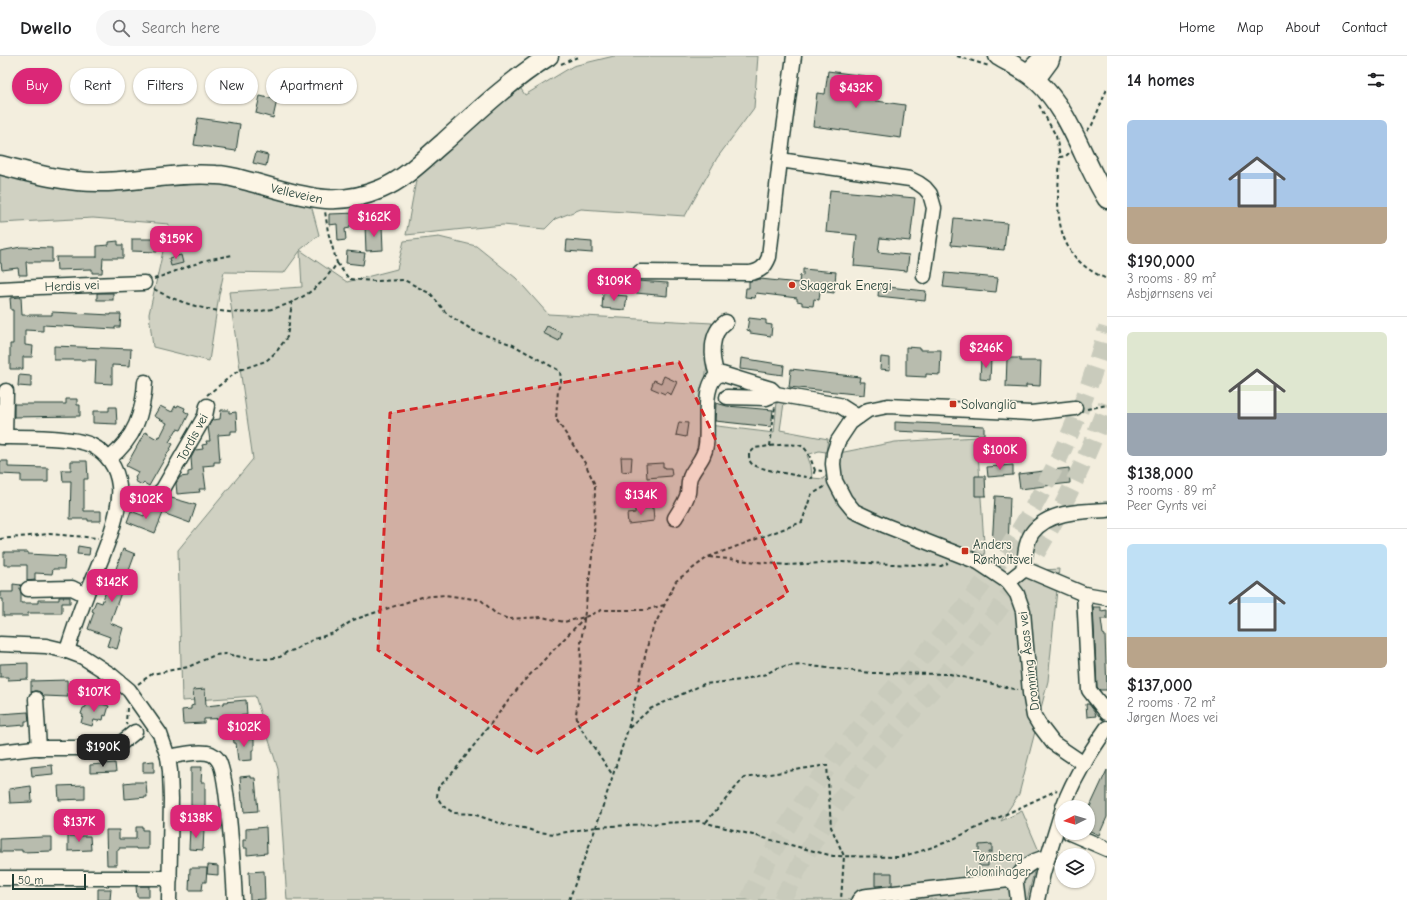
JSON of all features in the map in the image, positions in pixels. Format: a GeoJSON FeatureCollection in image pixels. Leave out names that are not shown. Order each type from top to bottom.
{"type":"FeatureCollection","features":[{"type":"Feature","properties":{"kind":"main road","name":"Velleveien"},"geometry":{"type":"LineString","coordinates":[[0,165],[48,178],[76,182],[106,182],[189,175],[228,176],[309,197],[325,200],[348,199],[364,195],[396,181],[425,158],[504,89],[549,56]]}},
{"type":"Feature","properties":{"kind":"main road"},"geometry":{"type":"LineString","coordinates":[[996,62],[1032,77],[1062,111],[1099,187],[1107,199]]}},
{"type":"Feature","properties":{"kind":"street"},"geometry":{"type":"LineString","coordinates":[[640,272],[750,273],[760,271],[766,265],[769,256],[794,56]]}},
{"type":"Feature","properties":{"kind":"street"},"geometry":{"type":"LineString","coordinates":[[1032,77],[1042,56]]}},
{"type":"Feature","properties":{"kind":"street"},"geometry":{"type":"LineString","coordinates":[[1032,77],[1051,62],[1053,56]]}},
{"type":"Feature","properties":{"kind":"street"},"geometry":{"type":"LineString","coordinates":[[780,160],[910,179],[925,188],[930,194],[934,208],[924,276]]}},
{"type":"Feature","properties":{"kind":"street","name":"Herdis vei"},"geometry":{"type":"LineString","coordinates":[[0,289],[144,283]]}},
{"type":"Feature","properties":{"kind":"street"},"geometry":{"type":"LineString","coordinates":[[717,375],[714,366],[714,340],[718,329],[726,322]]}},
{"type":"Feature","properties":{"kind":"street"},"geometry":{"type":"LineString","coordinates":[[675,518],[688,495],[690,476],[701,460],[706,446],[708,398],[712,380],[717,375],[722,374],[771,389],[776,394]]}},
{"type":"Feature","properties":{"kind":"street"},"geometry":{"type":"LineString","coordinates":[[109,459],[130,438],[137,425],[142,408],[146,382]]}},
{"type":"Feature","properties":{"kind":"street"},"geometry":{"type":"LineString","coordinates":[[6,392],[2,437],[67,440],[90,445],[109,459],[117,478],[119,498],[118,508],[67,650]]}},
{"type":"Feature","properties":{"kind":"street"},"geometry":{"type":"LineString","coordinates":[[727,397],[766,398],[776,394],[839,405],[858,417]]}},
{"type":"Feature","properties":{"kind":"street","name":"Tordis vei"},"geometry":{"type":"LineString","coordinates":[[119,498],[127,501],[141,500],[153,497],[163,489],[205,416],[207,406]]}},
{"type":"Feature","properties":{"kind":"street"},"geometry":{"type":"LineString","coordinates":[[1008,582],[978,562],[884,525],[854,511],[845,500],[831,476],[834,453],[838,441],[850,423],[868,410],[888,406],[1031,413],[1075,408]]}},
{"type":"Feature","properties":{"kind":"street"},"geometry":{"type":"LineString","coordinates":[[1008,582],[1023,570],[1026,545],[1032,533],[1041,524],[1054,517],[1073,512],[1107,510]]}},
{"type":"Feature","properties":{"kind":"street"},"geometry":{"type":"LineString","coordinates":[[1008,582],[1025,569],[1084,594],[1107,598]]}},
{"type":"Feature","properties":{"kind":"street","name":"Dronning Åsas vei"},"geometry":{"type":"LineString","coordinates":[[1008,582],[1017,594],[1023,611],[1030,693],[1034,716],[1053,744],[1084,764]]}},
{"type":"Feature","properties":{"kind":"street"},"geometry":{"type":"LineString","coordinates":[[28,589],[72,588],[86,595]]}},
{"type":"Feature","properties":{"kind":"street"},"geometry":{"type":"LineString","coordinates":[[1084,594],[1089,690],[1107,714]]}},
{"type":"Feature","properties":{"kind":"street"},"geometry":{"type":"LineString","coordinates":[[0,644],[46,646],[67,650],[83,657],[111,675],[129,690],[160,734],[168,757],[171,799],[169,900]]}},
{"type":"Feature","properties":{"kind":"street"},"geometry":{"type":"LineString","coordinates":[[36,699],[39,748]]}},
{"type":"Feature","properties":{"kind":"street"},"geometry":{"type":"LineString","coordinates":[[1066,800],[1084,764],[1107,728]]}},
{"type":"Feature","properties":{"kind":"street"},"geometry":{"type":"LineString","coordinates":[[0,752],[39,748],[115,748],[135,732]]}},
{"type":"Feature","properties":{"kind":"street"},"geometry":{"type":"LineString","coordinates":[[168,757],[187,753],[210,754],[219,760],[224,781],[230,832],[235,900]]}},
{"type":"Feature","properties":{"kind":"street"},"geometry":{"type":"LineString","coordinates":[[1037,900],[1048,857],[1055,839]]}},
{"type":"Feature","properties":{"kind":"street"},"geometry":{"type":"LineString","coordinates":[[1086,840],[1107,849]]}},
{"type":"Feature","properties":{"kind":"street"},"geometry":{"type":"LineString","coordinates":[[1014,883],[1023,869],[1030,863],[1037,859],[1048,857]]}},
{"type":"Feature","properties":{"kind":"street"},"geometry":{"type":"LineString","coordinates":[[0,878],[170,878]]}},
{"type":"Feature","properties":{"kind":"street"},"geometry":{"type":"LineString","coordinates":[[859,900],[862,897],[868,896],[937,894],[1009,880],[1016,884],[1018,900]]}},
{"type":"Feature","properties":{"kind":"path"},"geometry":{"type":"LineString","coordinates":[[957,56],[996,62]]}},
{"type":"Feature","properties":{"kind":"path"},"geometry":{"type":"LineString","coordinates":[[1083,137],[1092,124],[1107,89]]}},
{"type":"Feature","properties":{"kind":"path"},"geometry":{"type":"LineString","coordinates":[[1035,100],[1054,131],[1059,149],[1060,157],[1057,204],[1061,231],[1065,242],[1084,266],[1107,279]]}},
{"type":"Feature","properties":{"kind":"path"},"geometry":{"type":"LineString","coordinates":[[1060,157],[1066,156],[1070,152]]}},
{"type":"Feature","properties":{"kind":"path"},"geometry":{"type":"LineString","coordinates":[[325,200],[324,208],[326,222],[337,263],[349,279],[375,281],[404,280],[431,294],[447,314],[474,331],[513,345],[560,371],[561,381],[558,390],[556,419],[585,463],[595,485],[594,541],[581,643],[580,684],[576,714],[578,724],[612,774]]}},
{"type":"Feature","properties":{"kind":"path"},"geometry":{"type":"LineString","coordinates":[[144,283],[162,275],[206,260],[232,255]]}},
{"type":"Feature","properties":{"kind":"path"},"geometry":{"type":"LineString","coordinates":[[144,283],[171,299],[226,313],[268,310],[292,302],[304,296],[323,282],[337,263]]}},
{"type":"Feature","properties":{"kind":"path"},"geometry":{"type":"LineString","coordinates":[[207,406],[207,394],[239,370],[266,361],[277,351],[287,337],[292,302]]}},
{"type":"Feature","properties":{"kind":"path"},"geometry":{"type":"LineString","coordinates":[[770,446],[776,394]]}},
{"type":"Feature","properties":{"kind":"path"},"geometry":{"type":"LineString","coordinates":[[1075,408],[1084,409],[1107,405]]}},
{"type":"Feature","properties":{"kind":"path"},"geometry":{"type":"LineString","coordinates":[[570,900],[628,729],[650,635],[676,580],[708,557],[802,522],[812,495],[831,476],[815,470],[803,447],[790,445],[770,446],[751,450],[749,459],[751,463],[767,469],[812,478],[815,470]]}},
{"type":"Feature","properties":{"kind":"path"},"geometry":{"type":"LineString","coordinates":[[0,539],[48,534],[108,539]]}},
{"type":"Feature","properties":{"kind":"path"},"geometry":{"type":"LineString","coordinates":[[708,557],[787,565],[842,562],[941,566],[965,557]]}},
{"type":"Feature","properties":{"kind":"path"},"geometry":{"type":"LineString","coordinates":[[129,690],[152,674],[188,667],[215,655],[226,654],[247,658],[267,659],[280,657],[286,652],[294,650],[314,639],[334,633],[353,620],[422,597],[445,595],[481,600],[496,614],[508,620],[542,617],[564,622],[585,617],[602,610],[646,610],[664,605]]}},
{"type":"Feature","properties":{"kind":"path"},"geometry":{"type":"LineString","coordinates":[[585,617],[522,683],[455,770],[438,788],[437,797],[443,806],[454,813],[473,814],[508,826],[524,828],[537,832],[555,834],[596,827],[699,821],[818,854],[833,856],[899,857],[947,842],[1061,788]]}},
{"type":"Feature","properties":{"kind":"path"},"geometry":{"type":"LineString","coordinates":[[628,729],[650,709],[704,684],[742,680],[766,674],[777,668],[787,666],[802,665],[872,673],[950,674],[1030,693]]}},
{"type":"Feature","properties":{"kind":"path"},"geometry":{"type":"LineString","coordinates":[[706,823],[744,778],[827,765],[831,827],[844,856],[841,900]]}},
{"type":"Feature","properties":{"kind":"highlighted area"},"geometry":{"type":"Polygon","coordinates":[[[679,362],[788,593],[536,754],[378,650],[390,413],[679,362]]]}},
{"type":"Feature","properties":{"kind":"green space"},"geometry":{"type":"Polygon","coordinates":[[[614,56],[758,56],[754,108],[717,158],[685,216],[581,209],[555,219],[545,229],[503,225],[406,235],[417,175],[515,80],[525,95],[573,66],[614,56]]]}},
{"type":"Feature","properties":{"kind":"green space","name":"Tønsberg kolonihager"},"geometry":{"type":"Polygon","coordinates":[[[0,168],[94,182],[197,174],[309,197],[319,235],[300,250],[347,282],[397,269],[404,241],[439,237],[476,246],[516,278],[548,314],[712,323],[697,447],[709,454],[709,425],[774,433],[777,402],[784,403],[780,430],[828,439],[826,452],[819,451],[807,455],[811,466],[812,478],[824,479],[839,453],[895,442],[977,437],[986,574],[1059,569],[1048,681],[1019,794],[1001,821],[1022,811],[1039,851],[1027,900],[287,900],[278,769],[255,696],[182,701],[178,550],[253,459],[229,292],[302,287],[300,251],[284,273],[224,272],[209,361],[153,347],[149,314],[169,224],[93,218],[0,223],[0,168]]]}},
{"type":"Feature","properties":{"kind":"building"},"geometry":{"type":"Polygon","coordinates":[[[828,71],[865,76],[862,99],[905,105],[901,138],[813,126],[817,93],[825,94],[828,71]]]}},
{"type":"Feature","properties":{"kind":"building"},"geometry":{"type":"Polygon","coordinates":[[[260,96],[266,97],[266,104],[276,104],[273,118],[256,113],[260,96]]]}},
{"type":"Feature","properties":{"kind":"building"},"geometry":{"type":"Polygon","coordinates":[[[198,118],[240,124],[236,151],[194,145],[198,118]]]}},
{"type":"Feature","properties":{"kind":"building"},"geometry":{"type":"Polygon","coordinates":[[[256,152],[268,155],[266,166],[253,163],[256,152]]]}},
{"type":"Feature","properties":{"kind":"building"},"geometry":{"type":"Polygon","coordinates":[[[830,190],[915,198],[910,241],[880,238],[878,252],[909,255],[907,271],[854,266],[857,235],[826,232],[830,190]]]}},
{"type":"Feature","properties":{"kind":"building"},"geometry":{"type":"Polygon","coordinates":[[[358,213],[359,224],[350,225],[350,228],[345,229],[346,240],[338,241],[337,224],[329,225],[329,214],[358,213]]]}},
{"type":"Feature","properties":{"kind":"building"},"geometry":{"type":"Polygon","coordinates":[[[954,218],[1007,223],[1004,250],[951,245],[954,218]]]}},
{"type":"Feature","properties":{"kind":"building"},"geometry":{"type":"Polygon","coordinates":[[[365,225],[382,225],[383,250],[366,251],[365,225]]]}},
{"type":"Feature","properties":{"kind":"building"},"geometry":{"type":"Polygon","coordinates":[[[132,239],[158,239],[157,252],[132,251],[132,239]]]}},
{"type":"Feature","properties":{"kind":"building"},"geometry":{"type":"Polygon","coordinates":[[[567,240],[592,242],[592,253],[566,251],[567,240]]]}},
{"type":"Feature","properties":{"kind":"building"},"geometry":{"type":"Polygon","coordinates":[[[118,241],[118,245],[123,245],[123,258],[103,258],[102,273],[92,273],[92,269],[57,270],[56,257],[97,257],[97,246],[109,245],[109,242],[118,241]]]}},
{"type":"Feature","properties":{"kind":"building"},"geometry":{"type":"Polygon","coordinates":[[[21,247],[52,248],[52,262],[26,262],[27,275],[19,275],[18,268],[2,270],[0,263],[0,251],[21,247]]]}},
{"type":"Feature","properties":{"kind":"building"},"geometry":{"type":"Polygon","coordinates":[[[347,251],[365,253],[363,265],[346,263],[347,251]]]}},
{"type":"Feature","properties":{"kind":"building"},"geometry":{"type":"Polygon","coordinates":[[[181,255],[183,263],[171,266],[169,258],[181,255]]]}},
{"type":"Feature","properties":{"kind":"building","name":"Skagerak Energi"},"geometry":{"type":"Polygon","coordinates":[[[803,269],[836,272],[834,293],[820,291],[819,300],[814,299],[813,306],[802,305],[802,302],[797,301],[797,298],[756,293],[755,298],[745,297],[746,288],[749,288],[749,281],[760,279],[799,283],[800,275],[803,276],[803,269]]]}},
{"type":"Feature","properties":{"kind":"building"},"geometry":{"type":"Polygon","coordinates":[[[945,273],[998,278],[996,292],[943,287],[945,273]]]}},
{"type":"Feature","properties":{"kind":"building"},"geometry":{"type":"Polygon","coordinates":[[[637,281],[668,283],[667,296],[636,293],[637,281]]]}},
{"type":"Feature","properties":{"kind":"building"},"geometry":{"type":"Polygon","coordinates":[[[879,286],[926,291],[925,301],[878,296],[879,286]]]}},
{"type":"Feature","properties":{"kind":"building"},"geometry":{"type":"Polygon","coordinates":[[[97,293],[113,293],[113,300],[97,300],[97,293]]]}},
{"type":"Feature","properties":{"kind":"building"},"geometry":{"type":"Polygon","coordinates":[[[603,294],[627,296],[625,310],[602,308],[603,294]]]}},
{"type":"Feature","properties":{"kind":"building"},"geometry":{"type":"Polygon","coordinates":[[[21,297],[22,315],[52,315],[52,312],[111,315],[121,314],[120,327],[115,327],[115,329],[43,325],[43,331],[25,330],[25,345],[33,346],[32,357],[23,357],[23,369],[10,369],[10,344],[13,344],[13,310],[11,310],[10,298],[21,297]]]}},
{"type":"Feature","properties":{"kind":"building"},"geometry":{"type":"Polygon","coordinates":[[[749,318],[766,320],[766,324],[772,325],[771,336],[750,333],[750,331],[747,330],[749,318]]]}},
{"type":"Feature","properties":{"kind":"building"},"geometry":{"type":"Polygon","coordinates":[[[547,326],[562,333],[559,341],[543,333],[547,326]]]}},
{"type":"Feature","properties":{"kind":"building"},"geometry":{"type":"Polygon","coordinates":[[[54,346],[131,349],[130,366],[112,365],[112,384],[95,383],[96,360],[54,360],[54,346]]]}},
{"type":"Feature","properties":{"kind":"building"},"geometry":{"type":"Polygon","coordinates":[[[906,347],[920,348],[920,350],[941,350],[940,375],[926,374],[926,377],[906,376],[906,347]]]}},
{"type":"Feature","properties":{"kind":"building"},"geometry":{"type":"Polygon","coordinates":[[[881,357],[890,358],[890,370],[880,369],[881,357]]]}},
{"type":"Feature","properties":{"kind":"building"},"geometry":{"type":"Polygon","coordinates":[[[741,358],[784,365],[783,375],[740,369],[741,358]]]}},
{"type":"Feature","properties":{"kind":"building"},"geometry":{"type":"Polygon","coordinates":[[[1007,358],[1020,358],[1020,361],[1041,361],[1040,386],[1026,385],[1026,388],[1006,387],[1007,358]]]}},
{"type":"Feature","properties":{"kind":"building"},"geometry":{"type":"Polygon","coordinates":[[[981,359],[991,359],[990,380],[980,379],[981,359]]]}},
{"type":"Feature","properties":{"kind":"building"},"geometry":{"type":"Polygon","coordinates":[[[791,369],[860,377],[859,382],[865,382],[864,395],[789,387],[791,369]]]}},
{"type":"Feature","properties":{"kind":"building"},"geometry":{"type":"Polygon","coordinates":[[[19,375],[31,376],[31,387],[18,386],[19,375]]]}},
{"type":"Feature","properties":{"kind":"building"},"geometry":{"type":"Polygon","coordinates":[[[664,376],[677,382],[671,395],[651,388],[654,380],[661,383],[664,376]]]}},
{"type":"Feature","properties":{"kind":"building"},"geometry":{"type":"Polygon","coordinates":[[[66,399],[77,399],[77,405],[80,405],[80,416],[14,417],[14,404],[66,404],[66,399]]]}},
{"type":"Feature","properties":{"kind":"building"},"geometry":{"type":"Polygon","coordinates":[[[716,403],[727,406],[773,410],[771,427],[715,421],[716,403]]]}},
{"type":"Feature","properties":{"kind":"building"},"geometry":{"type":"Polygon","coordinates":[[[178,405],[185,408],[184,411],[189,414],[181,430],[177,429],[169,442],[173,444],[149,486],[144,483],[142,485],[135,481],[138,472],[126,466],[145,432],[157,439],[158,436],[160,437],[167,423],[154,416],[160,406],[172,412],[175,406],[177,407],[178,405]]]}},
{"type":"Feature","properties":{"kind":"building"},"geometry":{"type":"Polygon","coordinates":[[[109,407],[116,407],[117,424],[93,423],[93,411],[109,411],[109,407]]]}},
{"type":"Feature","properties":{"kind":"building"},"geometry":{"type":"Polygon","coordinates":[[[221,410],[229,410],[229,413],[236,412],[237,431],[231,431],[231,434],[218,435],[220,462],[214,462],[214,465],[203,466],[206,489],[199,489],[200,492],[177,494],[176,483],[180,477],[188,476],[188,472],[192,471],[191,458],[195,450],[203,449],[202,445],[207,444],[206,441],[210,441],[208,427],[212,420],[220,419],[221,410]]]}},
{"type":"Feature","properties":{"kind":"building"},"geometry":{"type":"Polygon","coordinates":[[[679,422],[688,423],[686,437],[676,435],[679,422]]]}},
{"type":"Feature","properties":{"kind":"building"},"geometry":{"type":"Polygon","coordinates":[[[895,422],[984,426],[984,435],[895,431],[895,422]]]}},
{"type":"Feature","properties":{"kind":"building"},"geometry":{"type":"Polygon","coordinates":[[[621,457],[632,457],[631,471],[622,472],[621,457]]]}},
{"type":"Feature","properties":{"kind":"building"},"geometry":{"type":"Polygon","coordinates":[[[0,461],[8,461],[8,467],[48,468],[48,482],[21,482],[21,475],[0,474],[0,461]]]}},
{"type":"Feature","properties":{"kind":"building"},"geometry":{"type":"Polygon","coordinates":[[[71,461],[87,461],[88,479],[84,479],[84,511],[101,511],[101,521],[70,519],[71,481],[63,481],[62,470],[71,470],[71,461]]]}},
{"type":"Feature","properties":{"kind":"building"},"geometry":{"type":"Polygon","coordinates":[[[663,463],[663,467],[671,468],[672,476],[647,478],[646,464],[663,463]]]}},
{"type":"Feature","properties":{"kind":"building"},"geometry":{"type":"Polygon","coordinates":[[[1013,465],[1013,475],[988,477],[987,467],[1013,465]]]}},
{"type":"Feature","properties":{"kind":"building"},"geometry":{"type":"Polygon","coordinates":[[[1069,468],[1070,483],[1020,489],[1018,474],[1069,468]]]}},
{"type":"Feature","properties":{"kind":"building"},"geometry":{"type":"Polygon","coordinates":[[[975,476],[985,476],[986,496],[975,496],[975,476]]]}},
{"type":"Feature","properties":{"kind":"building"},"geometry":{"type":"Polygon","coordinates":[[[995,496],[1010,497],[1008,547],[992,546],[995,496]]]}},
{"type":"Feature","properties":{"kind":"building"},"geometry":{"type":"Polygon","coordinates":[[[168,497],[196,505],[190,523],[163,513],[168,497]]]}},
{"type":"Feature","properties":{"kind":"building"},"geometry":{"type":"Polygon","coordinates":[[[653,508],[654,521],[628,524],[627,514],[635,513],[635,509],[653,508]]]}},
{"type":"Feature","properties":{"kind":"building"},"geometry":{"type":"Polygon","coordinates":[[[152,509],[163,513],[155,533],[127,522],[131,511],[144,516],[147,510],[151,511],[152,509]]]}},
{"type":"Feature","properties":{"kind":"building"},"geometry":{"type":"Polygon","coordinates":[[[78,546],[90,548],[89,555],[77,554],[78,546]]]}},
{"type":"Feature","properties":{"kind":"building"},"geometry":{"type":"Polygon","coordinates":[[[123,549],[135,554],[110,623],[123,628],[117,649],[107,646],[110,637],[88,629],[96,601],[102,603],[106,591],[108,591],[123,549]]]}},
{"type":"Feature","properties":{"kind":"building"},"geometry":{"type":"Polygon","coordinates":[[[4,552],[28,552],[28,554],[65,556],[64,569],[53,569],[52,574],[35,573],[35,580],[27,581],[27,565],[4,565],[4,552]]]}},
{"type":"Feature","properties":{"kind":"building"},"geometry":{"type":"Polygon","coordinates":[[[13,584],[21,585],[21,603],[38,603],[38,600],[59,600],[59,597],[70,597],[70,603],[62,603],[62,613],[28,613],[28,616],[3,616],[3,599],[0,599],[0,592],[13,592],[13,584]]]}},
{"type":"Feature","properties":{"kind":"building"},"geometry":{"type":"Polygon","coordinates":[[[1093,607],[1101,607],[1101,611],[1107,610],[1107,619],[1101,619],[1103,634],[1105,635],[1107,690],[1100,690],[1097,687],[1093,607]]]}},
{"type":"Feature","properties":{"kind":"building"},"geometry":{"type":"Polygon","coordinates":[[[28,663],[28,679],[8,680],[8,677],[0,677],[0,664],[28,663]]]}},
{"type":"Feature","properties":{"kind":"building"},"geometry":{"type":"Polygon","coordinates":[[[67,680],[68,697],[44,696],[40,692],[31,692],[31,681],[67,680]]]}},
{"type":"Feature","properties":{"kind":"building"},"geometry":{"type":"Polygon","coordinates":[[[84,683],[94,685],[92,696],[82,694],[84,683]]]}},
{"type":"Feature","properties":{"kind":"building"},"geometry":{"type":"Polygon","coordinates":[[[205,689],[206,706],[224,704],[224,702],[246,700],[247,715],[236,716],[236,718],[204,719],[204,723],[183,724],[182,710],[191,709],[191,706],[194,705],[193,690],[205,689]]]}},
{"type":"Feature","properties":{"kind":"building"},"geometry":{"type":"Polygon","coordinates":[[[86,700],[109,706],[103,720],[94,720],[92,726],[81,723],[83,715],[81,714],[83,708],[86,707],[86,700]]]}},
{"type":"Feature","properties":{"kind":"building"},"geometry":{"type":"Polygon","coordinates":[[[1086,704],[1089,704],[1096,716],[1087,717],[1086,704]]]}},
{"type":"Feature","properties":{"kind":"building"},"geometry":{"type":"Polygon","coordinates":[[[28,712],[29,721],[25,721],[25,725],[0,727],[0,714],[28,712]]]}},
{"type":"Feature","properties":{"kind":"building"},"geometry":{"type":"Polygon","coordinates":[[[233,735],[244,735],[244,739],[254,739],[252,760],[238,761],[236,743],[234,743],[233,735]]]}},
{"type":"Feature","properties":{"kind":"building"},"geometry":{"type":"Polygon","coordinates":[[[154,761],[154,772],[143,772],[143,762],[154,761]]]}},
{"type":"Feature","properties":{"kind":"building"},"geometry":{"type":"Polygon","coordinates":[[[115,763],[116,772],[90,773],[90,765],[115,763]]]}},
{"type":"Feature","properties":{"kind":"building"},"geometry":{"type":"Polygon","coordinates":[[[52,765],[53,774],[32,776],[31,767],[52,765]]]}},
{"type":"Feature","properties":{"kind":"building"},"geometry":{"type":"Polygon","coordinates":[[[191,767],[202,767],[201,782],[205,782],[205,807],[191,806],[191,767]]]}},
{"type":"Feature","properties":{"kind":"building"},"geometry":{"type":"Polygon","coordinates":[[[1107,770],[1107,817],[1099,835],[1095,833],[1095,800],[1093,800],[1107,770]]]}},
{"type":"Feature","properties":{"kind":"building"},"geometry":{"type":"Polygon","coordinates":[[[250,776],[250,778],[255,778],[258,811],[244,812],[240,777],[250,776]]]}},
{"type":"Feature","properties":{"kind":"building"},"geometry":{"type":"Polygon","coordinates":[[[146,782],[147,797],[125,799],[124,783],[146,782]]]}},
{"type":"Feature","properties":{"kind":"building"},"geometry":{"type":"Polygon","coordinates":[[[85,785],[85,799],[59,800],[58,786],[85,785]]]}},
{"type":"Feature","properties":{"kind":"building"},"geometry":{"type":"Polygon","coordinates":[[[31,786],[32,802],[10,803],[9,789],[31,786]]]}},
{"type":"Feature","properties":{"kind":"building"},"geometry":{"type":"Polygon","coordinates":[[[136,827],[143,827],[143,830],[148,830],[148,849],[119,848],[119,850],[117,850],[117,865],[107,865],[106,830],[119,830],[119,839],[136,839],[136,827]]]}},
{"type":"Feature","properties":{"kind":"building"},"geometry":{"type":"Polygon","coordinates":[[[266,827],[267,853],[247,855],[247,848],[243,848],[243,840],[246,840],[246,829],[266,827]]]}},
{"type":"Feature","properties":{"kind":"building"},"geometry":{"type":"Polygon","coordinates":[[[190,828],[204,829],[203,850],[189,849],[190,828]]]}},
{"type":"Feature","properties":{"kind":"building"},"geometry":{"type":"Polygon","coordinates":[[[68,836],[90,836],[91,850],[68,851],[68,836]]]}},
{"type":"Feature","properties":{"kind":"building"},"geometry":{"type":"Polygon","coordinates":[[[52,837],[52,851],[22,852],[22,850],[12,850],[12,852],[0,852],[0,839],[52,837]]]}},
{"type":"Feature","properties":{"kind":"building"},"geometry":{"type":"Polygon","coordinates":[[[992,844],[992,852],[989,852],[988,866],[979,866],[979,845],[992,844]]]}},
{"type":"Feature","properties":{"kind":"building"},"geometry":{"type":"Polygon","coordinates":[[[208,865],[218,866],[218,875],[207,874],[208,865]]]}},
{"type":"Feature","properties":{"kind":"building"},"geometry":{"type":"Polygon","coordinates":[[[190,868],[207,868],[206,882],[203,882],[202,890],[189,890],[190,868]]]}},
{"type":"Feature","properties":{"kind":"building"},"geometry":{"type":"Polygon","coordinates":[[[264,871],[265,899],[250,900],[249,872],[264,871]]]}},
{"type":"Feature","properties":{"kind":"building"},"geometry":{"type":"Polygon","coordinates":[[[875,873],[892,873],[892,885],[875,886],[875,873]]]}},
{"type":"Feature","properties":{"kind":"building"},"geometry":{"type":"Polygon","coordinates":[[[136,886],[149,886],[149,897],[137,897],[136,886]]]}},
{"type":"Feature","properties":{"kind":"building"},"geometry":{"type":"Polygon","coordinates":[[[98,889],[111,889],[110,900],[98,900],[98,889]]]}},
{"type":"Feature","properties":{"kind":"tunnel"},"geometry":{"type":"LineString","coordinates":[[749,900],[782,835],[823,774],[869,717],[969,602],[1005,553],[1024,523],[1058,461],[1072,429],[1097,362],[1107,328]]}},
{"type":"Feature","properties":{"kind":"tunnel"},"geometry":{"type":"LineString","coordinates":[[782,900],[800,865],[841,798],[881,748],[978,636],[1028,567],[1072,488],[1107,404]]}},
{"type":"Feature","properties":{"kind":"place","name":"Skagerak Energi"},"geometry":{"type":"Point","coordinates":[792,285]}},
{"type":"Feature","properties":{"kind":"place","name":"Solvanglia"},"geometry":{"type":"Point","coordinates":[953,404]}},
{"type":"Feature","properties":{"kind":"place","name":"Anders Rørholtsvei"},"geometry":{"type":"Point","coordinates":[965,551]}}]}
